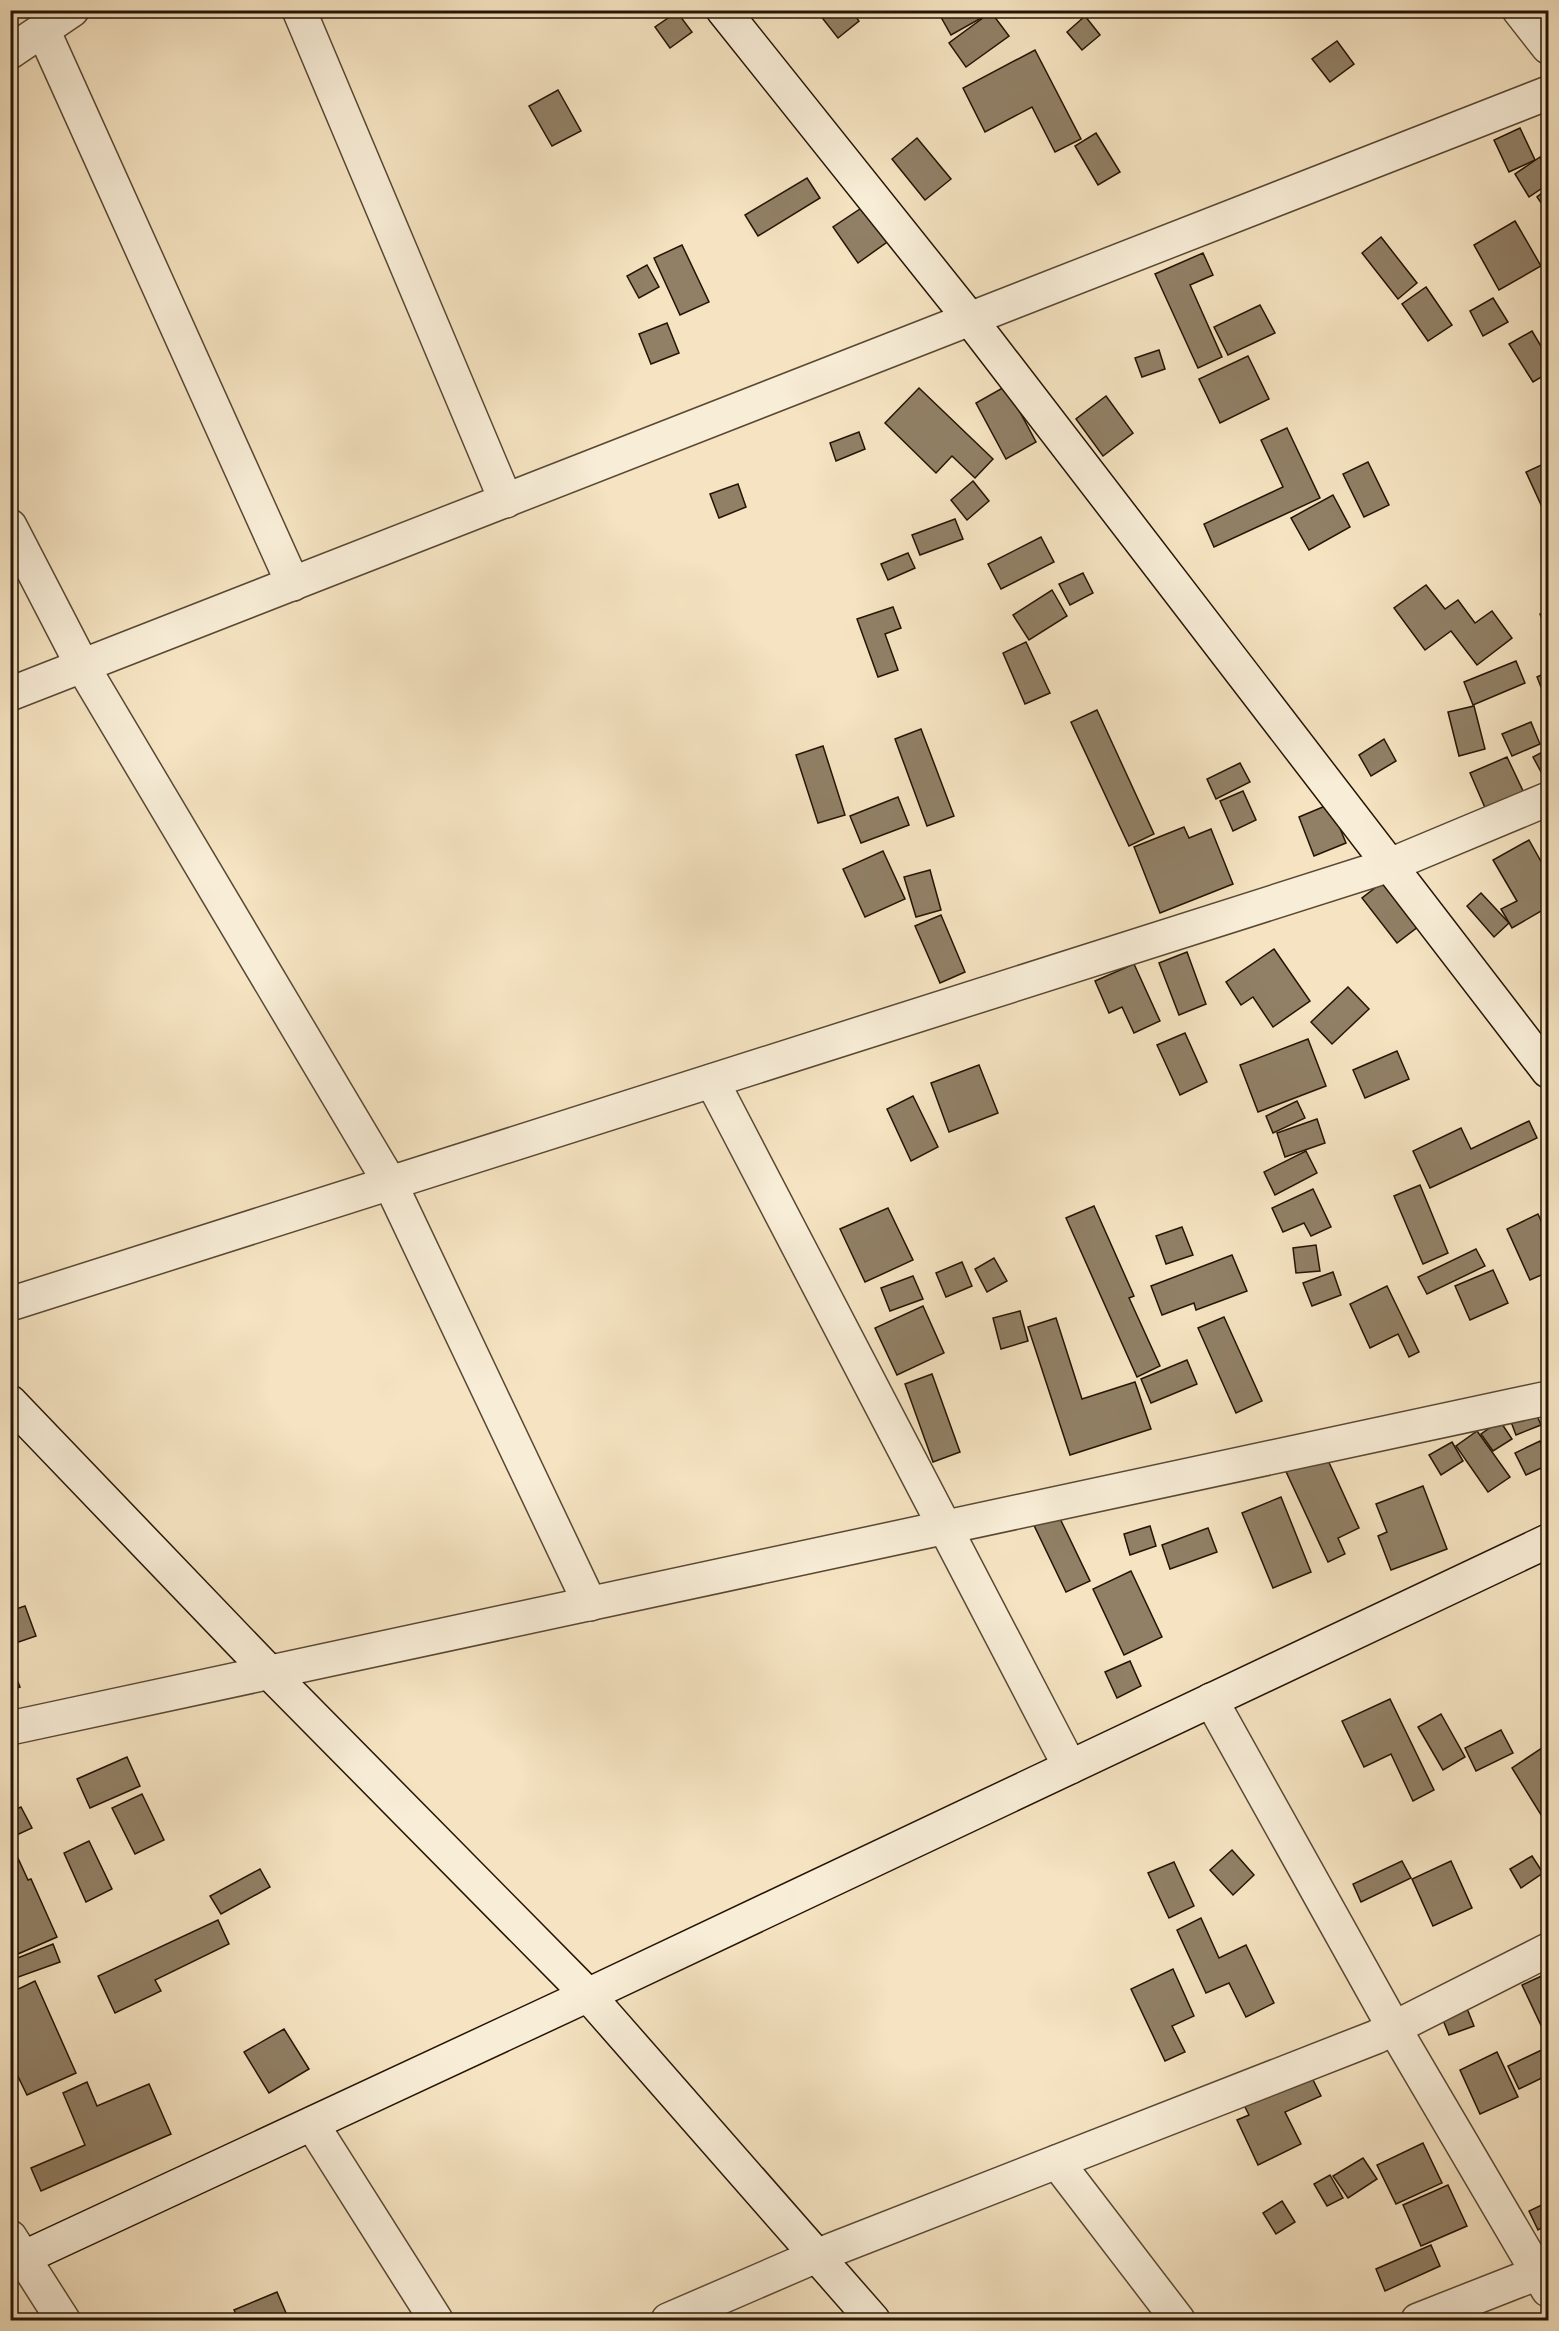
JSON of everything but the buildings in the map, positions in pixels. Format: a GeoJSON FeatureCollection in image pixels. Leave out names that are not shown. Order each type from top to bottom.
{"type":"FeatureCollection","features":[{"type":"Feature","properties":{"kind":"street"},"geometry":{"type":"LineString","coordinates":[[10,52],[72,10]]}},
{"type":"Feature","properties":{"kind":"street"},"geometry":{"type":"LineString","coordinates":[[299,10],[506,501]]}},
{"type":"Feature","properties":{"kind":"street"},"geometry":{"type":"LineString","coordinates":[[723,10],[970,319],[1548,1071]]}},
{"type":"Feature","properties":{"kind":"street"},"geometry":{"type":"LineString","coordinates":[[1519,10],[1548,46]]}},
{"type":"Feature","properties":{"kind":"street"},"geometry":{"type":"LineString","coordinates":[[43,30],[293,584]]}},
{"type":"Feature","properties":{"kind":"street"},"geometry":{"type":"LineString","coordinates":[[10,694],[1548,93]]}},
{"type":"Feature","properties":{"kind":"street"},"geometry":{"type":"LineString","coordinates":[[10,526],[83,667],[390,1183],[591,1604]]}},
{"type":"Feature","properties":{"kind":"street"},"geometry":{"type":"LineString","coordinates":[[10,1304],[1390,865],[1548,799]]}},
{"type":"Feature","properties":{"kind":"street"},"geometry":{"type":"LineString","coordinates":[[712,1081],[1070,1767]]}},
{"type":"Feature","properties":{"kind":"street"},"geometry":{"type":"LineString","coordinates":[[10,1728],[1548,1398]]}},
{"type":"Feature","properties":{"kind":"street"},"geometry":{"type":"LineString","coordinates":[[10,1402],[270,1673],[588,1995],[873,2320]]}},
{"type":"Feature","properties":{"kind":"street"},"geometry":{"type":"LineString","coordinates":[[63,2320],[15,2253],[312,2124],[1548,1541]]}},
{"type":"Feature","properties":{"kind":"street"},"geometry":{"type":"LineString","coordinates":[[1211,1700],[1394,2028],[1545,2277],[1418,2320]]}},
{"type":"Feature","properties":{"kind":"street"},"geometry":{"type":"LineString","coordinates":[[668,2320],[816,2256],[1376,2037],[1548,1950]]}},
{"type":"Feature","properties":{"kind":"street"},"geometry":{"type":"LineString","coordinates":[[312,2124],[436,2320]]}},
{"type":"Feature","properties":{"kind":"street"},"geometry":{"type":"LineString","coordinates":[[1057,2163],[1178,2320]]}}]}
